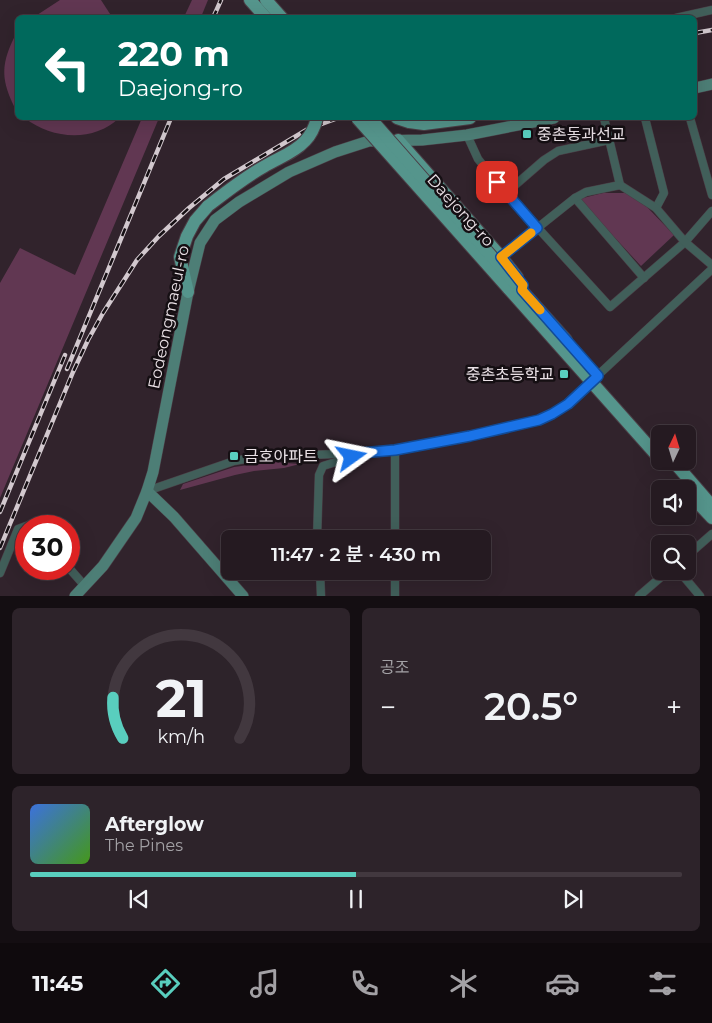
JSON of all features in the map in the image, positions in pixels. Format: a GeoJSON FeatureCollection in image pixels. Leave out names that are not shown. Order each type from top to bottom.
{"type":"FeatureCollection","features":[{"type":"Feature","properties":{"kind":"main road"},"geometry":{"type":"LineString","coordinates":[[250,0],[263,15]]}},
{"type":"Feature","properties":{"kind":"main road"},"geometry":{"type":"LineString","coordinates":[[266,0],[279,15]]}},
{"type":"Feature","properties":{"kind":"main road"},"geometry":{"type":"LineString","coordinates":[[697,88],[712,84]]}},
{"type":"Feature","properties":{"kind":"main road"},"geometry":{"type":"LineString","coordinates":[[188,292],[180,257],[187,236],[195,221],[208,206],[237,184],[264,166],[292,151],[305,141],[316,120]]}},
{"type":"Feature","properties":{"kind":"main road","name":"Daejong-ro"},"geometry":{"type":"LineString","coordinates":[[359,120],[516,290],[595,379],[651,438]]}},
{"type":"Feature","properties":{"kind":"main road","name":"Daejong-ro"},"geometry":{"type":"LineString","coordinates":[[372,120],[516,290]]}},
{"type":"Feature","properties":{"kind":"main road"},"geometry":{"type":"LineString","coordinates":[[403,120],[424,124],[455,120]]}},
{"type":"Feature","properties":{"kind":"main road","name":"Eodeongmaeul-ro"},"geometry":{"type":"LineString","coordinates":[[75,596],[102,566],[136,518],[147,491],[153,472],[188,292],[200,243],[215,220],[239,202],[289,172],[335,152],[369,141],[422,140],[467,135],[544,120]]}},
{"type":"Feature","properties":{"kind":"main road"},"geometry":{"type":"LineString","coordinates":[[369,141],[516,290],[523,285],[501,257],[398,140]]}},
{"type":"Feature","properties":{"kind":"main road","name":"Daejong-ro"},"geometry":{"type":"LineString","coordinates":[[595,379],[651,448]]}},
{"type":"Feature","properties":{"kind":"main road","name":"Daejong-ro"},"geometry":{"type":"LineString","coordinates":[[670,470],[678,480]]}},
{"type":"Feature","properties":{"kind":"main road"},"geometry":{"type":"LineString","coordinates":[[681,470],[712,506]]}},
{"type":"Feature","properties":{"kind":"main road"},"geometry":{"type":"LineString","coordinates":[[147,491],[174,517],[243,596]]}},
{"type":"Feature","properties":{"kind":"main road","name":"Daejong-ro"},"geometry":{"type":"LineString","coordinates":[[696,500],[712,518]]}},
{"type":"Feature","properties":{"kind":"street"},"geometry":{"type":"LineString","coordinates":[[690,15],[712,10]]}},
{"type":"Feature","properties":{"kind":"street"},"geometry":{"type":"LineString","coordinates":[[604,120],[620,185],[656,208],[685,242],[712,265]]}},
{"type":"Feature","properties":{"kind":"street"},"geometry":{"type":"LineString","coordinates":[[646,120],[664,194],[656,208]]}},
{"type":"Feature","properties":{"kind":"street"},"geometry":{"type":"LineString","coordinates":[[691,120],[712,195]]}},
{"type":"Feature","properties":{"kind":"street"},"geometry":{"type":"LineString","coordinates":[[467,135],[478,159],[506,193],[610,308],[685,242],[712,211]]}},
{"type":"Feature","properties":{"kind":"street"},"geometry":{"type":"LineString","coordinates":[[506,193],[544,160],[558,151],[609,140]]}},
{"type":"Feature","properties":{"kind":"street"},"geometry":{"type":"LineString","coordinates":[[501,257],[575,198],[586,192],[620,185]]}},
{"type":"Feature","properties":{"kind":"street"},"geometry":{"type":"LineString","coordinates":[[575,198],[644,278]]}},
{"type":"Feature","properties":{"kind":"street"},"geometry":{"type":"LineString","coordinates":[[147,491],[234,461],[257,457],[395,450],[487,433],[539,420],[568,404],[712,269]]}},
{"type":"Feature","properties":{"kind":"street"},"geometry":{"type":"LineString","coordinates":[[395,450],[395,530]]}},
{"type":"Feature","properties":{"kind":"street"},"geometry":{"type":"LineString","coordinates":[[317,530],[319,475],[323,466],[361,453]]}},
{"type":"Feature","properties":{"kind":"street"},"geometry":{"type":"LineString","coordinates":[[696,548],[712,534]]}},
{"type":"Feature","properties":{"kind":"street"},"geometry":{"type":"LineString","coordinates":[[0,573],[15,536]]}},
{"type":"Feature","properties":{"kind":"street"},"geometry":{"type":"LineString","coordinates":[[80,580],[84,585]]}},
{"type":"Feature","properties":{"kind":"street"},"geometry":{"type":"LineString","coordinates":[[320,580],[321,596]]}},
{"type":"Feature","properties":{"kind":"street"},"geometry":{"type":"LineString","coordinates":[[395,580],[395,596]]}},
{"type":"Feature","properties":{"kind":"street"},"geometry":{"type":"LineString","coordinates":[[640,596],[658,580]]}},
{"type":"Feature","properties":{"kind":"street"},"geometry":{"type":"LineString","coordinates":[[687,580],[700,596]]}},
{"type":"Feature","properties":{"kind":"shaded area"},"geometry":{"type":"Polygon","coordinates":[[[60,0],[101,0],[111,15],[37,15],[60,0]]]}},
{"type":"Feature","properties":{"kind":"shaded area"},"geometry":{"type":"Polygon","coordinates":[[[192,0],[208,0],[202,15],[185,15],[192,0]]]}},
{"type":"Feature","properties":{"kind":"shaded area"},"geometry":{"type":"Polygon","coordinates":[[[15,36],[15,108],[7,90],[4,72],[11,43],[15,36]]]}},
{"type":"Feature","properties":{"kind":"shaded area"},"geometry":{"type":"Polygon","coordinates":[[[28,120],[116,120],[97,132],[85,135],[59,134],[35,125],[28,120]]]}},
{"type":"Feature","properties":{"kind":"shaded area"},"geometry":{"type":"Polygon","coordinates":[[[141,120],[158,120],[0,498],[0,283],[20,248],[75,275],[141,120]]]}},
{"type":"Feature","properties":{"kind":"shaded area"},"geometry":{"type":"Polygon","coordinates":[[[603,193],[627,193],[647,207],[674,235],[641,266],[579,199],[603,193]]]}},
{"type":"Feature","properties":{"kind":"shaded area"},"geometry":{"type":"Polygon","coordinates":[[[272,462],[300,464],[235,475],[180,490],[183,484],[234,467],[272,462]]]}},
{"type":"Feature","properties":{"kind":"railway"},"geometry":{"type":"LineString","coordinates":[[214,15],[221,0]]}},
{"type":"Feature","properties":{"kind":"railway"},"geometry":{"type":"LineString","coordinates":[[697,33],[712,30]]}},
{"type":"Feature","properties":{"kind":"railway"},"geometry":{"type":"LineString","coordinates":[[67,369],[170,120]]}},
{"type":"Feature","properties":{"kind":"railway"},"geometry":{"type":"LineString","coordinates":[[0,548],[88,340],[137,260],[189,208],[224,179],[308,129],[333,120]]}},
{"type":"Feature","properties":{"kind":"railway"},"geometry":{"type":"LineString","coordinates":[[0,512],[65,355]]}},
{"type":"Feature","properties":{"kind":"slow traffic"},"geometry":{"type":"LineString","coordinates":[[531,233],[501,257],[523,285],[522,290],[540,310]]}},
{"type":"Feature","properties":{"kind":"place","name":"중촌동과선교"},"geometry":{"type":"Point","coordinates":[527,134]}},
{"type":"Feature","properties":{"kind":"place","name":"중촌초등학교"},"geometry":{"type":"Point","coordinates":[564,374]}},
{"type":"Feature","properties":{"kind":"place","name":"금호아파트"},"geometry":{"type":"Point","coordinates":[234,456]}},
{"type":"Feature","properties":{"kind":"route"},"geometry":{"type":"LineString","coordinates":[[352,457],[361,453],[395,450],[487,433],[539,420],[568,404],[598,376],[522,290],[523,285],[501,257],[537,228],[497,182]]}}]}
